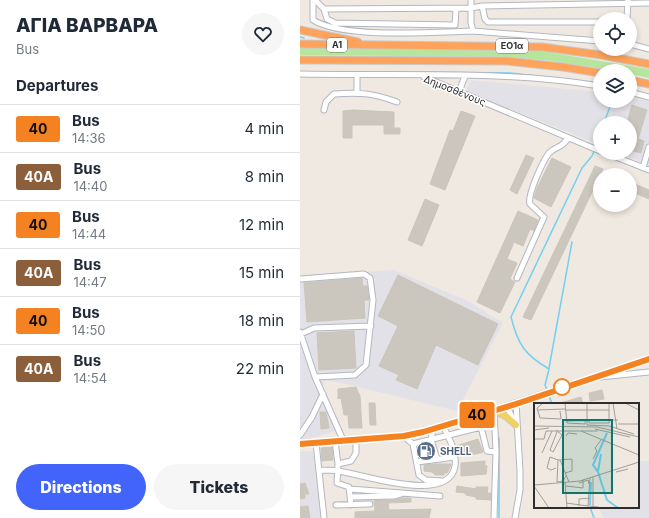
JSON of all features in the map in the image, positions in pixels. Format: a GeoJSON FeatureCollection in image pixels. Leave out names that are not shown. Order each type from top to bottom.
{"type":"FeatureCollection","features":[{"type":"Feature","properties":{"kind":"highway"},"geometry":{"type":"LineString","coordinates":[[300,30],[374,46]]}},
{"type":"Feature","properties":{"kind":"highway","name":"Α1"},"geometry":{"type":"LineString","coordinates":[[300,44],[374,46]]}},
{"type":"Feature","properties":{"kind":"highway","name":"ΕΟ1α"},"geometry":{"type":"LineString","coordinates":[[374,46],[542,47],[601,55],[649,64]]}},
{"type":"Feature","properties":{"kind":"highway","name":"ΕΟ1α"},"geometry":{"type":"LineString","coordinates":[[300,60],[507,61],[593,72]]}},
{"type":"Feature","properties":{"kind":"highway"},"geometry":{"type":"LineString","coordinates":[[637,81],[649,84]]}},
{"type":"Feature","properties":{"kind":"main road"},"geometry":{"type":"LineString","coordinates":[[300,444],[404,436],[433,429],[516,404],[649,359]]}},
{"type":"Feature","properties":{"kind":"main road"},"geometry":{"type":"LineString","coordinates":[[494,410],[507,417],[517,428]]}},
{"type":"Feature","properties":{"kind":"street"},"geometry":{"type":"LineString","coordinates":[[314,0],[324,9],[327,19],[335,23],[455,25],[456,9]]}},
{"type":"Feature","properties":{"kind":"street"},"geometry":{"type":"LineString","coordinates":[[314,0],[313,20],[320,24],[356,31],[473,31],[593,40]]}},
{"type":"Feature","properties":{"kind":"street"},"geometry":{"type":"LineString","coordinates":[[471,0],[471,22],[473,31]]}},
{"type":"Feature","properties":{"kind":"street"},"geometry":{"type":"LineString","coordinates":[[324,9],[456,9],[482,6],[628,2],[649,3]]}},
{"type":"Feature","properties":{"kind":"street"},"geometry":{"type":"LineString","coordinates":[[627,12],[628,2]]}},
{"type":"Feature","properties":{"kind":"street"},"geometry":{"type":"LineString","coordinates":[[482,6],[485,19],[488,22],[593,22]]}},
{"type":"Feature","properties":{"kind":"street"},"geometry":{"type":"LineString","coordinates":[[637,46],[649,49]]}},
{"type":"Feature","properties":{"kind":"street","name":"Δημοσθένους"},"geometry":{"type":"LineString","coordinates":[[300,74],[421,76],[593,148]]}},
{"type":"Feature","properties":{"kind":"street"},"geometry":{"type":"LineString","coordinates":[[357,75],[357,92]]}},
{"type":"Feature","properties":{"kind":"street"},"geometry":{"type":"LineString","coordinates":[[421,76],[533,78],[593,85]]}},
{"type":"Feature","properties":{"kind":"street"},"geometry":{"type":"LineString","coordinates":[[459,92],[465,76]]}},
{"type":"Feature","properties":{"kind":"street"},"geometry":{"type":"LineString","coordinates":[[324,110],[326,102],[334,94],[357,92],[376,94],[397,102]]}},
{"type":"Feature","properties":{"kind":"street"},"geometry":{"type":"LineString","coordinates":[[637,94],[649,98]]}},
{"type":"Feature","properties":{"kind":"street"},"geometry":{"type":"LineString","coordinates":[[517,278],[544,217],[530,204],[529,195],[549,152],[564,145],[568,138]]}},
{"type":"Feature","properties":{"kind":"street"},"geometry":{"type":"LineString","coordinates":[[643,168],[649,147]]}},
{"type":"Feature","properties":{"kind":"street"},"geometry":{"type":"LineString","coordinates":[[623,160],[649,170]]}},
{"type":"Feature","properties":{"kind":"street"},"geometry":{"type":"LineString","coordinates":[[300,279],[364,274],[370,278],[372,285],[373,300],[366,365],[355,375],[315,377]]}},
{"type":"Feature","properties":{"kind":"street"},"geometry":{"type":"LineString","coordinates":[[343,440],[315,377],[300,333],[314,328],[371,326]]}},
{"type":"Feature","properties":{"kind":"street"},"geometry":{"type":"LineString","coordinates":[[593,377],[649,372]]}},
{"type":"Feature","properties":{"kind":"street"},"geometry":{"type":"LineString","coordinates":[[300,435],[312,417],[323,394]]}},
{"type":"Feature","properties":{"kind":"street"},"geometry":{"type":"LineString","coordinates":[[515,516],[520,477],[516,404]]}},
{"type":"Feature","properties":{"kind":"street"},"geometry":{"type":"LineString","coordinates":[[507,406],[517,428]]}},
{"type":"Feature","properties":{"kind":"street"},"geometry":{"type":"LineString","coordinates":[[494,410],[496,452],[494,518]]}},
{"type":"Feature","properties":{"kind":"street"},"geometry":{"type":"LineString","coordinates":[[320,470],[337,471],[393,483],[433,486],[445,481],[454,472],[455,457],[443,426]]}},
{"type":"Feature","properties":{"kind":"street"},"geometry":{"type":"LineString","coordinates":[[413,444],[481,427],[487,451],[496,452]]}},
{"type":"Feature","properties":{"kind":"street"},"geometry":{"type":"LineString","coordinates":[[433,429],[430,440],[437,459]]}},
{"type":"Feature","properties":{"kind":"street"},"geometry":{"type":"LineString","coordinates":[[338,464],[351,461],[356,453],[356,440]]}},
{"type":"Feature","properties":{"kind":"street"},"geometry":{"type":"LineString","coordinates":[[408,440],[413,444],[419,475],[426,480],[445,481]]}},
{"type":"Feature","properties":{"kind":"street"},"geometry":{"type":"LineString","coordinates":[[335,441],[338,464],[337,483],[348,486],[350,489],[440,496]]}},
{"type":"Feature","properties":{"kind":"street"},"geometry":{"type":"LineString","coordinates":[[316,443],[324,518]]}},
{"type":"Feature","properties":{"kind":"street"},"geometry":{"type":"LineString","coordinates":[[417,462],[455,457]]}},
{"type":"Feature","properties":{"kind":"street"},"geometry":{"type":"LineString","coordinates":[[350,489],[351,504]]}},
{"type":"Feature","properties":{"kind":"street"},"geometry":{"type":"LineString","coordinates":[[350,497],[395,496],[403,493]]}},
{"type":"Feature","properties":{"kind":"street"},"geometry":{"type":"LineString","coordinates":[[336,505],[370,504]]}},
{"type":"Feature","properties":{"kind":"shaded area"},"geometry":{"type":"Polygon","coordinates":[[[471,80],[593,91],[593,108],[637,108],[637,98],[649,101],[649,165],[636,160],[637,116],[593,116],[593,142],[466,91],[471,80]]]}},
{"type":"Feature","properties":{"kind":"shaded area"},"geometry":{"type":"Polygon","coordinates":[[[394,270],[468,301],[503,323],[457,411],[333,381],[325,381],[322,386],[343,431],[335,431],[300,442],[300,276],[394,270]]]}},
{"type":"Feature","properties":{"kind":"shaded area"},"geometry":{"type":"Polygon","coordinates":[[[313,451],[323,518],[300,518],[300,452],[313,451]]]}},
{"type":"Feature","properties":{"kind":"shaded area"},"geometry":{"type":"Polygon","coordinates":[[[639,461],[649,461],[649,518],[604,518],[599,508],[639,508],[639,461]]]}},
{"type":"Feature","properties":{"kind":"green space"},"geometry":{"type":"Polygon","coordinates":[[[300,47],[529,49],[619,64],[593,64],[593,67],[553,61],[510,57],[300,55],[300,47]]]}},
{"type":"Feature","properties":{"kind":"green space"},"geometry":{"type":"Polygon","coordinates":[[[637,67],[649,69],[649,78],[637,75],[637,67]]]}},
{"type":"Feature","properties":{"kind":"building"},"geometry":{"type":"Polygon","coordinates":[[[637,107],[647,110],[638,139],[644,141],[641,153],[637,152],[637,116],[629,116],[631,108],[637,108],[637,107]]]}},
{"type":"Feature","properties":{"kind":"building"},"geometry":{"type":"Polygon","coordinates":[[[343,111],[394,112],[394,128],[400,128],[400,134],[384,134],[384,125],[352,125],[352,138],[343,138],[343,111]]]}},
{"type":"Feature","properties":{"kind":"building"},"geometry":{"type":"Polygon","coordinates":[[[461,111],[475,116],[445,190],[430,184],[450,130],[453,131],[461,111]]]}},
{"type":"Feature","properties":{"kind":"building"},"geometry":{"type":"Polygon","coordinates":[[[526,155],[534,158],[517,194],[510,190],[526,155]]]}},
{"type":"Feature","properties":{"kind":"building"},"geometry":{"type":"Polygon","coordinates":[[[552,158],[571,167],[551,207],[534,198],[537,188],[552,158]]]}},
{"type":"Feature","properties":{"kind":"building"},"geometry":{"type":"Polygon","coordinates":[[[593,170],[593,190],[531,320],[523,317],[593,170]]]}},
{"type":"Feature","properties":{"kind":"building"},"geometry":{"type":"Polygon","coordinates":[[[637,185],[649,190],[649,199],[637,194],[637,185]]]}},
{"type":"Feature","properties":{"kind":"building"},"geometry":{"type":"Polygon","coordinates":[[[425,199],[439,205],[422,246],[408,240],[425,199]]]}},
{"type":"Feature","properties":{"kind":"building"},"geometry":{"type":"Polygon","coordinates":[[[518,211],[538,220],[534,231],[530,229],[523,246],[514,242],[507,259],[517,263],[510,279],[515,282],[500,313],[477,302],[518,211]]]}},
{"type":"Feature","properties":{"kind":"building"},"geometry":{"type":"Polygon","coordinates":[[[398,275],[498,324],[478,365],[436,345],[417,389],[396,380],[399,375],[379,366],[398,326],[378,316],[398,275]]]}},
{"type":"Feature","properties":{"kind":"building"},"geometry":{"type":"Polygon","coordinates":[[[362,278],[363,286],[367,286],[369,300],[364,300],[365,318],[307,322],[304,283],[362,278]]]}},
{"type":"Feature","properties":{"kind":"building"},"geometry":{"type":"Polygon","coordinates":[[[354,331],[356,368],[319,370],[317,333],[354,331]]]}},
{"type":"Feature","properties":{"kind":"building"},"geometry":{"type":"Polygon","coordinates":[[[356,387],[360,396],[362,428],[349,428],[348,415],[344,415],[341,398],[338,399],[338,389],[356,387]]]}},
{"type":"Feature","properties":{"kind":"building"},"geometry":{"type":"Polygon","coordinates":[[[602,390],[604,399],[590,401],[589,393],[602,390]]]}},
{"type":"Feature","properties":{"kind":"building"},"geometry":{"type":"Polygon","coordinates":[[[581,397],[583,403],[560,403],[581,397]]]}},
{"type":"Feature","properties":{"kind":"building"},"geometry":{"type":"Polygon","coordinates":[[[369,403],[375,403],[376,425],[370,425],[369,403]]]}},
{"type":"Feature","properties":{"kind":"building"},"geometry":{"type":"Polygon","coordinates":[[[320,412],[326,412],[329,428],[321,429],[320,412]]]}},
{"type":"Feature","properties":{"kind":"building"},"geometry":{"type":"Polygon","coordinates":[[[478,439],[483,452],[459,455],[456,446],[478,439]]]}},
{"type":"Feature","properties":{"kind":"building"},"geometry":{"type":"Polygon","coordinates":[[[332,447],[333,460],[322,461],[321,448],[332,447]]]}},
{"type":"Feature","properties":{"kind":"building"},"geometry":{"type":"Polygon","coordinates":[[[485,461],[485,466],[487,466],[486,474],[461,476],[461,463],[485,461]]]}},
{"type":"Feature","properties":{"kind":"building"},"geometry":{"type":"Polygon","coordinates":[[[424,465],[451,465],[447,473],[444,473],[444,475],[435,475],[432,472],[424,471],[424,465]]]}},
{"type":"Feature","properties":{"kind":"building"},"geometry":{"type":"Polygon","coordinates":[[[305,483],[309,494],[305,494],[305,498],[300,499],[300,484],[305,483]]]}},
{"type":"Feature","properties":{"kind":"building"},"geometry":{"type":"Polygon","coordinates":[[[457,486],[476,489],[476,487],[488,487],[487,493],[491,493],[491,500],[476,499],[476,497],[466,495],[465,493],[456,492],[457,486]]]}},
{"type":"Feature","properties":{"kind":"building"},"geometry":{"type":"Polygon","coordinates":[[[411,498],[411,502],[388,503],[389,510],[431,509],[429,518],[355,518],[355,512],[375,511],[374,500],[395,500],[411,498]]]}},
{"type":"Feature","properties":{"kind":"building"},"geometry":{"type":"Polygon","coordinates":[[[308,506],[310,518],[300,518],[300,507],[308,506]]]}},
{"type":"Feature","properties":{"kind":"waterway"},"geometry":{"type":"LineString","coordinates":[[300,37],[304,38]]}},
{"type":"Feature","properties":{"kind":"waterway"},"geometry":{"type":"LineString","coordinates":[[310,72],[406,72]]}},
{"type":"Feature","properties":{"kind":"waterway"},"geometry":{"type":"LineString","coordinates":[[418,72],[510,73],[593,82]]}},
{"type":"Feature","properties":{"kind":"waterway"},"geometry":{"type":"LineString","coordinates":[[607,116],[609,108]]}},
{"type":"Feature","properties":{"kind":"waterway"},"geometry":{"type":"LineString","coordinates":[[547,390],[545,385],[549,369],[528,354],[520,342],[511,317],[582,168],[593,154]]}},
{"type":"Feature","properties":{"kind":"waterway"},"geometry":{"type":"LineString","coordinates":[[549,368],[572,242]]}},
{"type":"Feature","properties":{"kind":"waterway"},"geometry":{"type":"LineString","coordinates":[[548,393],[552,403]]}},
{"type":"Feature","properties":{"kind":"waterway"},"geometry":{"type":"LineString","coordinates":[[499,438],[499,518]]}},
{"type":"Feature","properties":{"kind":"waterway"},"geometry":{"type":"LineString","coordinates":[[590,508],[594,518]]}},
{"type":"Feature","properties":{"kind":"bus line","name":"40"},"geometry":{"type":"LineString","coordinates":[[300,444],[404,436],[423,432],[516,404],[649,359]]}},
{"type":"Feature","properties":{"kind":"place","name":"SHELL"},"geometry":{"type":"Point","coordinates":[426,451]}}]}
